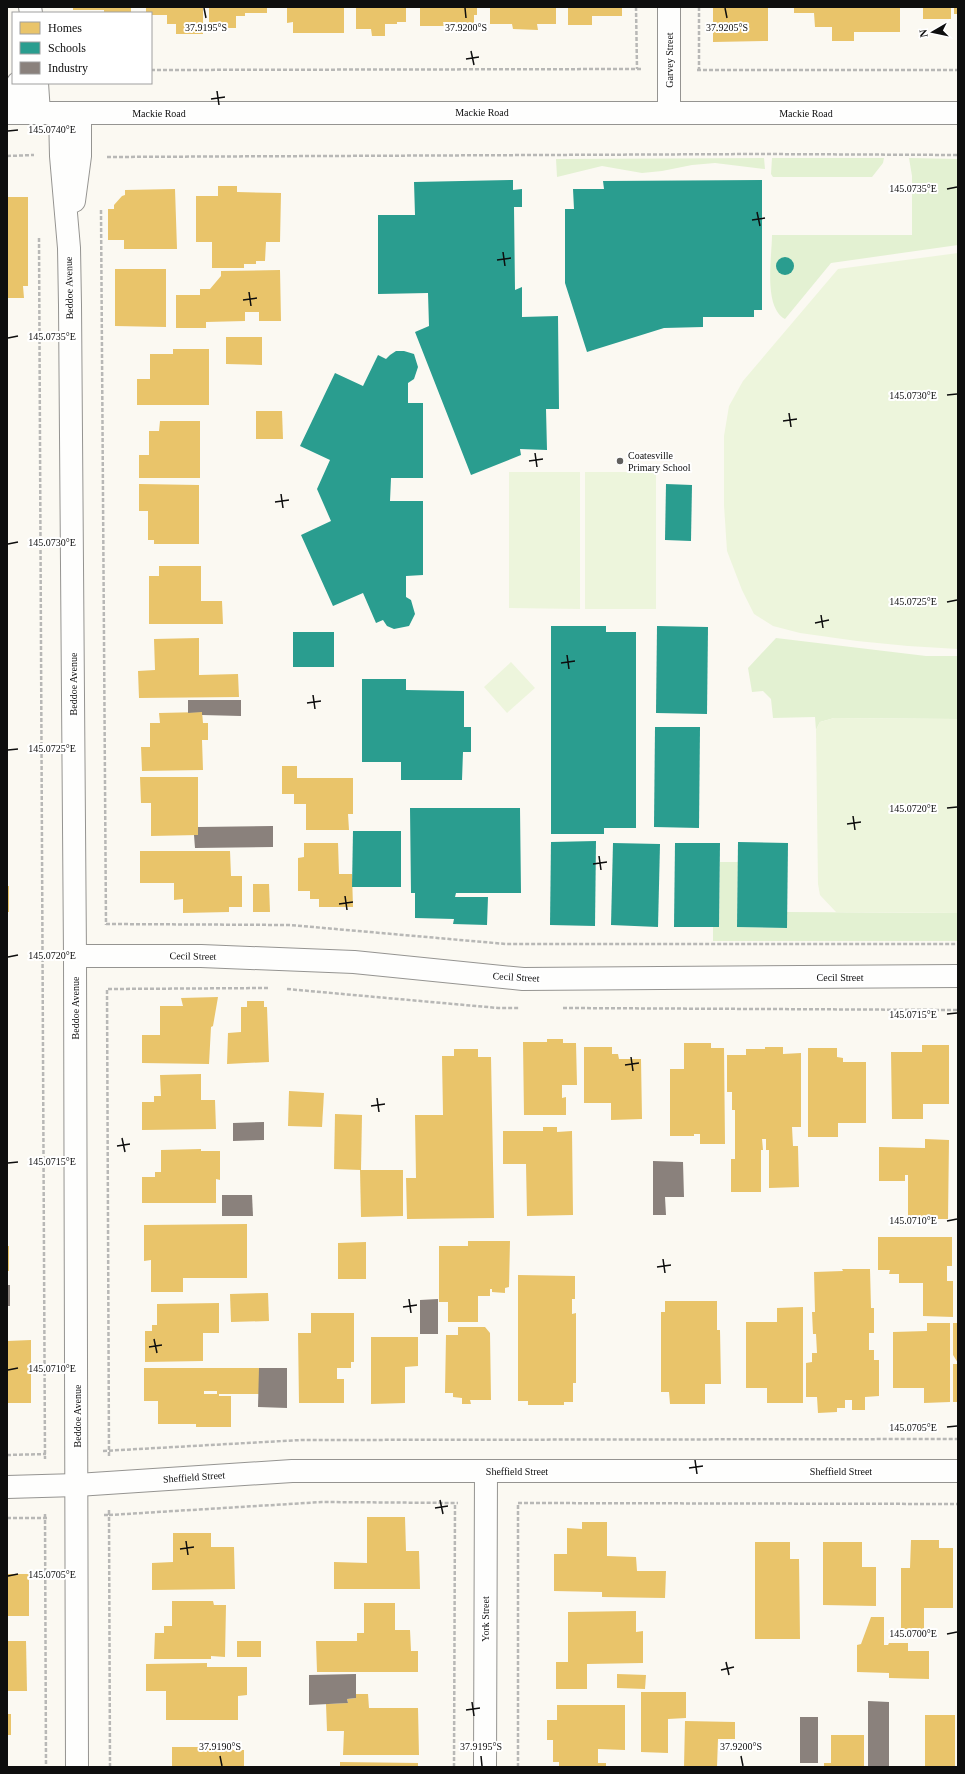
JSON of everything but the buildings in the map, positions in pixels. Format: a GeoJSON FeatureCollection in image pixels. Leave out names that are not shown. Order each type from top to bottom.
{"type":"FeatureCollection","features":[{"type":"Feature","properties":{"kind":"street","name":"Garvey Street"},"geometry":{"type":"LineString","coordinates":[[668,7],[669,112]]}},
{"type":"Feature","properties":{"kind":"street"},"geometry":{"type":"LineString","coordinates":[[19,84],[41,113]]}},
{"type":"Feature","properties":{"kind":"street"},"geometry":{"type":"LineString","coordinates":[[37,84],[41,113]]}},
{"type":"Feature","properties":{"kind":"street","name":"Mackie Road"},"geometry":{"type":"LineString","coordinates":[[41,113],[958,113]]}},
{"type":"Feature","properties":{"kind":"street","name":"Beddoe Avenue"},"geometry":{"type":"LineString","coordinates":[[41,113],[70,156],[69,248],[75,956],[77,1767]]}},
{"type":"Feature","properties":{"kind":"street","name":"Cecil Street"},"geometry":{"type":"LineString","coordinates":[[75,956],[202,956],[354,962],[522,979],[958,976]]}},
{"type":"Feature","properties":{"kind":"street","name":"Sheffield Street"},"geometry":{"type":"LineString","coordinates":[[7,1487],[292,1471],[958,1471]]}},
{"type":"Feature","properties":{"kind":"street","name":"York Street"},"geometry":{"type":"LineString","coordinates":[[485,1767],[486,1471]]}},
{"type":"Feature","properties":{"kind":"path"},"geometry":{"type":"LineString","coordinates":[[636,7],[637,69]]}},
{"type":"Feature","properties":{"kind":"path"},"geometry":{"type":"LineString","coordinates":[[699,7],[699,70]]}},
{"type":"Feature","properties":{"kind":"path"},"geometry":{"type":"LineString","coordinates":[[152,70],[958,70]]}},
{"type":"Feature","properties":{"kind":"path"},"geometry":{"type":"LineString","coordinates":[[7,156],[759,154],[958,155]]}},
{"type":"Feature","properties":{"kind":"path"},"geometry":{"type":"LineString","coordinates":[[101,205],[107,989],[110,1767]]}},
{"type":"Feature","properties":{"kind":"path"},"geometry":{"type":"LineString","coordinates":[[39,235],[46,1767]]}},
{"type":"Feature","properties":{"kind":"path"},"geometry":{"type":"LineString","coordinates":[[106,924],[290,925],[506,944],[958,944]]}},
{"type":"Feature","properties":{"kind":"path"},"geometry":{"type":"LineString","coordinates":[[107,989],[272,988]]}},
{"type":"Feature","properties":{"kind":"path"},"geometry":{"type":"LineString","coordinates":[[280,988],[498,1008],[522,1008]]}},
{"type":"Feature","properties":{"kind":"path"},"geometry":{"type":"LineString","coordinates":[[561,1008],[958,1010]]}},
{"type":"Feature","properties":{"kind":"path"},"geometry":{"type":"LineString","coordinates":[[109,1515],[322,1502],[958,1504]]}},
{"type":"Feature","properties":{"kind":"path"},"geometry":{"type":"LineString","coordinates":[[454,1767],[455,1503]]}},
{"type":"Feature","properties":{"kind":"path"},"geometry":{"type":"LineString","coordinates":[[518,1503],[518,1767]]}},
{"type":"Feature","properties":{"kind":"green space"},"geometry":{"type":"Polygon","coordinates":[[[764,158],[765,169],[715,163],[642,173],[602,166],[557,177],[556,159],[764,158]]]}},
{"type":"Feature","properties":{"kind":"green space"},"geometry":{"type":"Polygon","coordinates":[[[772,158],[884,158],[883,163],[872,177],[773,177],[771,174],[772,158]]]}},
{"type":"Feature","properties":{"kind":"green space"},"geometry":{"type":"Polygon","coordinates":[[[909,158],[958,159],[958,245],[831,263],[785,319],[778,313],[771,293],[770,268],[772,235],[912,235],[912,176],[909,158]]]}},
{"type":"Feature","properties":{"kind":"green space"},"geometry":{"type":"Polygon","coordinates":[[[958,253],[958,649],[857,641],[800,633],[773,626],[754,614],[742,590],[727,551],[724,505],[724,436],[729,406],[743,381],[838,269],[958,253]]]}},
{"type":"Feature","properties":{"kind":"green space"},"geometry":{"type":"Polygon","coordinates":[[[509,472],[580,472],[580,609],[509,608],[509,472]]]}},
{"type":"Feature","properties":{"kind":"green space"},"geometry":{"type":"Polygon","coordinates":[[[585,472],[656,472],[656,609],[585,609],[585,472]]]}},
{"type":"Feature","properties":{"kind":"green space"},"geometry":{"type":"Polygon","coordinates":[[[776,638],[926,656],[958,656],[958,719],[834,718],[820,722],[816,730],[815,717],[773,718],[771,699],[763,691],[752,692],[748,668],[776,638]]]}},
{"type":"Feature","properties":{"kind":"green space"},"geometry":{"type":"Polygon","coordinates":[[[511,662],[535,688],[507,713],[484,687],[511,662]]]}},
{"type":"Feature","properties":{"kind":"green space"},"geometry":{"type":"Polygon","coordinates":[[[834,718],[958,719],[958,913],[836,912],[820,895],[818,884],[816,730],[820,722],[834,718]]]}},
{"type":"Feature","properties":{"kind":"green space"},"geometry":{"type":"Polygon","coordinates":[[[720,862],[738,862],[737,927],[787,928],[787,912],[958,913],[958,941],[713,941],[713,927],[719,927],[720,862]]]}},
{"type":"Feature","properties":{"kind":"place","name":"Coatesville Primary School"},"geometry":{"type":"Point","coordinates":[620,461]}}]}
